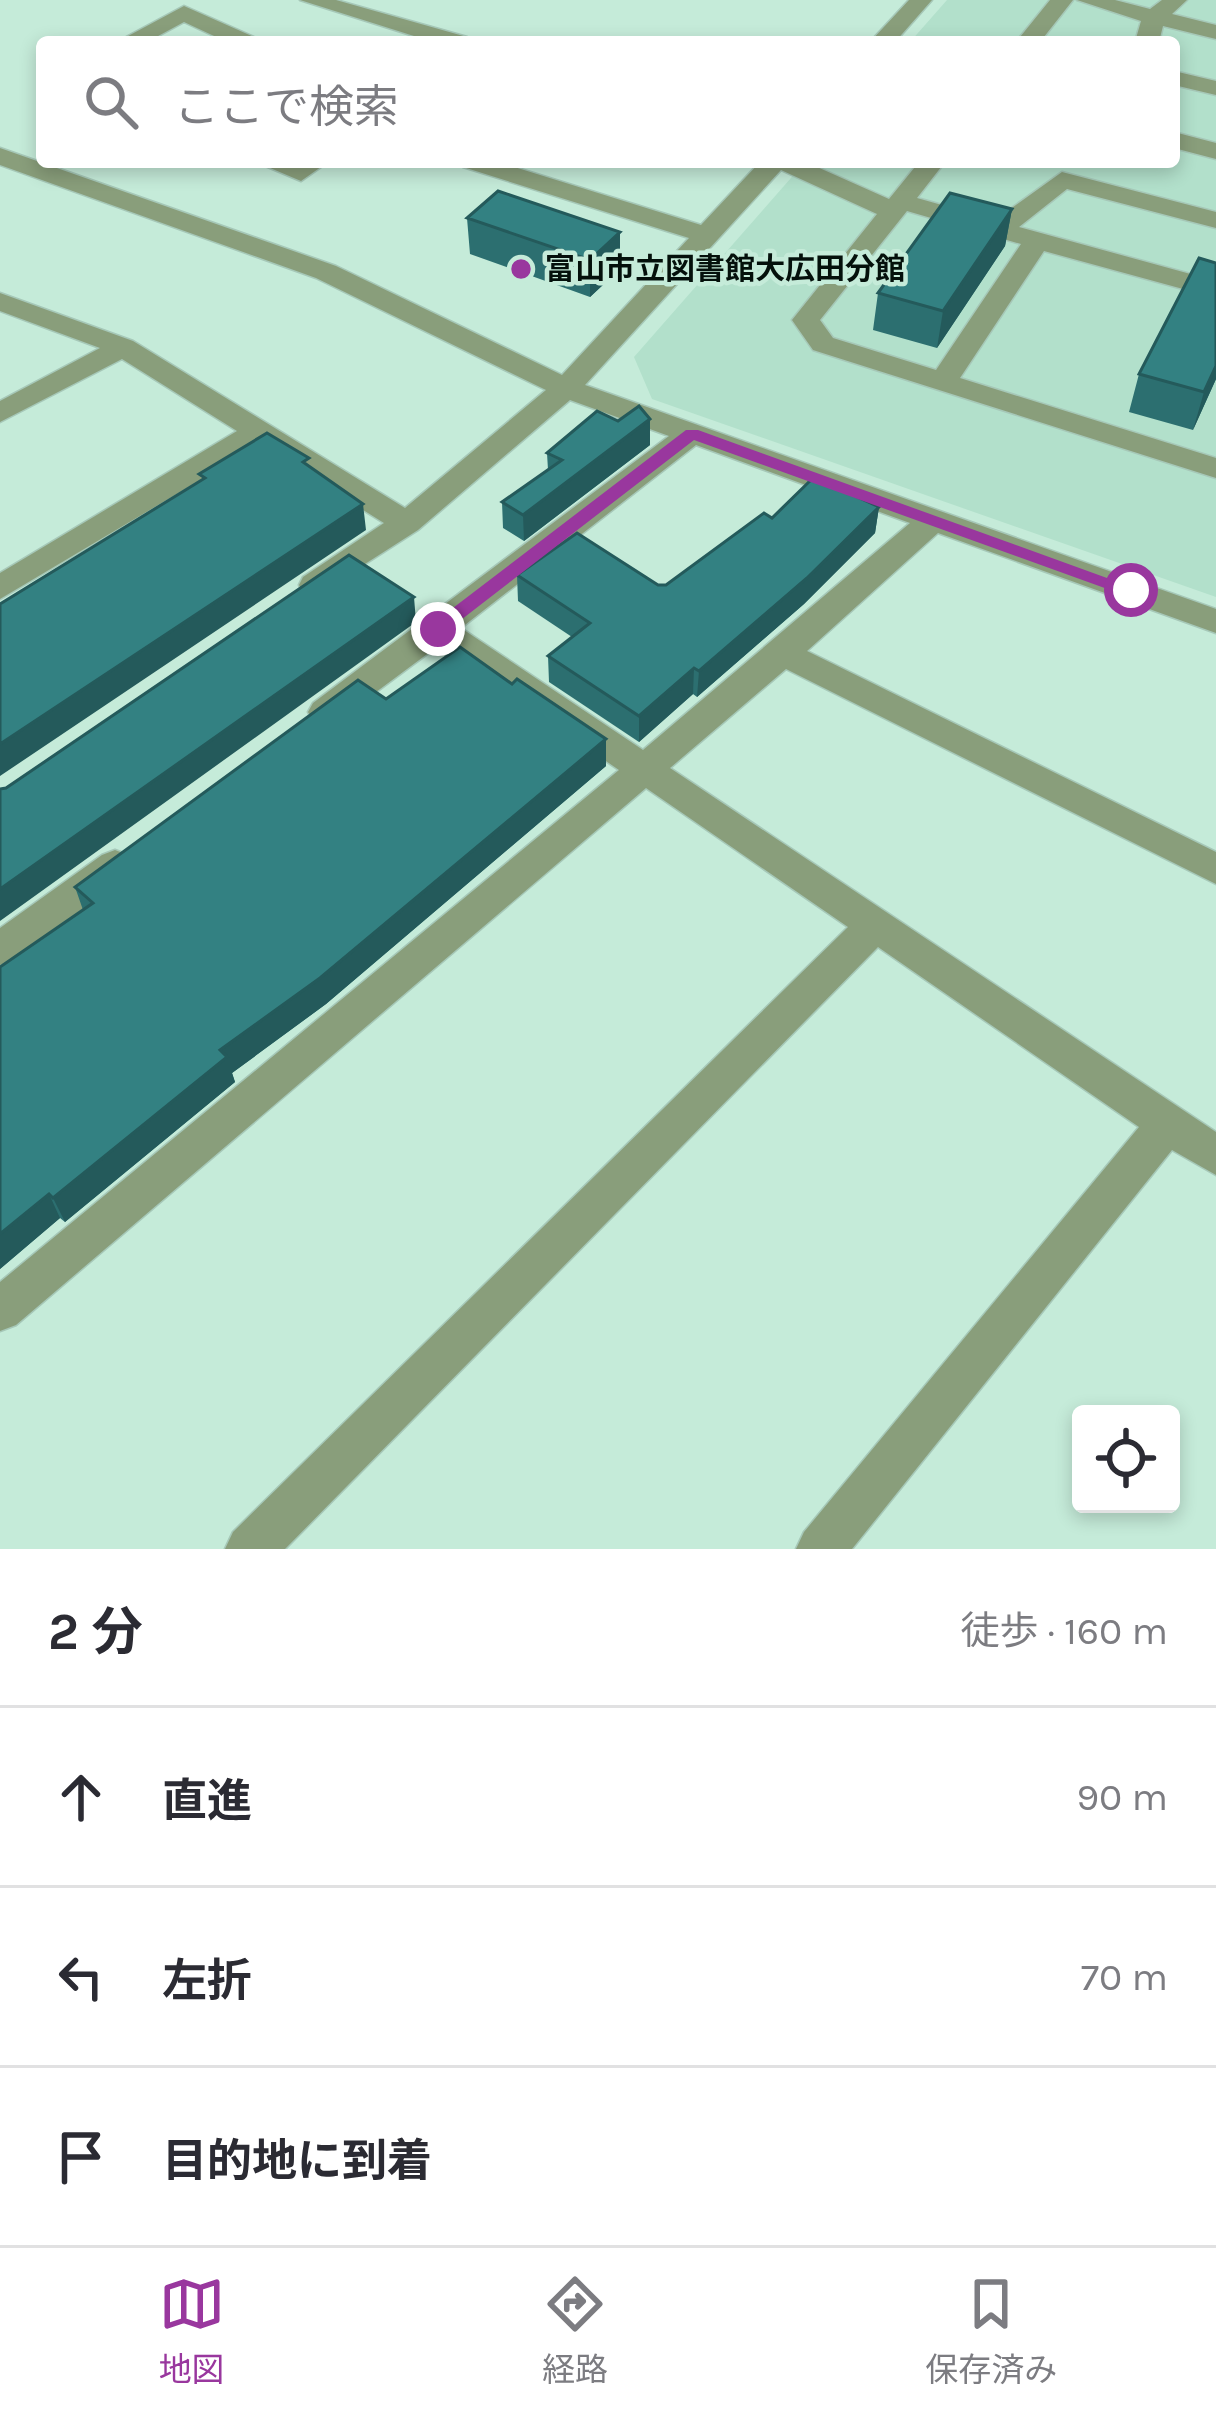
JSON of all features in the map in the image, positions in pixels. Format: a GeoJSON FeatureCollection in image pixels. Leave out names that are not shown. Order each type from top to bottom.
{"type":"FeatureCollection","features":[{"type":"Feature","properties":{"kind":"street"},"geometry":{"type":"LineString","coordinates":[[311,0],[438,36]]}},
{"type":"Feature","properties":{"kind":"street"},"geometry":{"type":"LineString","coordinates":[[888,36],[921,0]]}},
{"type":"Feature","properties":{"kind":"street"},"geometry":{"type":"LineString","coordinates":[[1033,36],[1062,0]]}},
{"type":"Feature","properties":{"kind":"street"},"geometry":{"type":"LineString","coordinates":[[1088,0],[1216,32]]}},
{"type":"Feature","properties":{"kind":"street"},"geometry":{"type":"LineString","coordinates":[[1149,36],[1154,17],[1177,0]]}},
{"type":"Feature","properties":{"kind":"street"},"geometry":{"type":"LineString","coordinates":[[140,36],[194,6],[236,36]]}},
{"type":"Feature","properties":{"kind":"street"},"geometry":{"type":"LineString","coordinates":[[1180,79],[1216,88]]}},
{"type":"Feature","properties":{"kind":"street"},"geometry":{"type":"LineString","coordinates":[[1180,142],[1216,151]]}},
{"type":"Feature","properties":{"kind":"street"},"geometry":{"type":"LineString","coordinates":[[0,156],[326,272],[566,388],[1216,621]]}},
{"type":"Feature","properties":{"kind":"street"},"geometry":{"type":"LineString","coordinates":[[291,602],[407,523],[566,388],[769,168]]}},
{"type":"Feature","properties":{"kind":"street"},"geometry":{"type":"LineString","coordinates":[[800,168],[897,206],[1216,290]]}},
{"type":"Feature","properties":{"kind":"street"},"geometry":{"type":"LineString","coordinates":[[927,168],[806,320],[823,344],[1216,468]]}},
{"type":"Feature","properties":{"kind":"street"},"geometry":{"type":"LineString","coordinates":[[525,169],[709,236]]}},
{"type":"Feature","properties":{"kind":"street"},"geometry":{"type":"LineString","coordinates":[[999,230],[1062,180],[1216,220]]}},
{"type":"Feature","properties":{"kind":"street"},"geometry":{"type":"LineString","coordinates":[[943,382],[1036,242]]}},
{"type":"Feature","properties":{"kind":"street"},"geometry":{"type":"LineString","coordinates":[[0,301],[123,347],[407,523]]}},
{"type":"Feature","properties":{"kind":"street"},"geometry":{"type":"LineString","coordinates":[[0,413],[123,347]]}},
{"type":"Feature","properties":{"kind":"street"},"geometry":{"type":"LineString","coordinates":[[0,588],[256,433]]}},
{"type":"Feature","properties":{"kind":"street"},"geometry":{"type":"LineString","coordinates":[[305,726],[692,434]]}},
{"type":"Feature","properties":{"kind":"street"},"geometry":{"type":"LineString","coordinates":[[0,1310],[783,652],[933,520]]}},
{"type":"Feature","properties":{"kind":"street"},"geometry":{"type":"LineString","coordinates":[[438,629],[1216,1156]]}},
{"type":"Feature","properties":{"kind":"street"},"geometry":{"type":"LineString","coordinates":[[783,652],[1216,869]]}},
{"type":"Feature","properties":{"kind":"street"},"geometry":{"type":"LineString","coordinates":[[0,949],[152,838]]}},
{"type":"Feature","properties":{"kind":"street"},"geometry":{"type":"LineString","coordinates":[[250,1549],[876,924]]}},
{"type":"Feature","properties":{"kind":"street"},"geometry":{"type":"LineString","coordinates":[[821,1549],[1168,1123]]}},
{"type":"Feature","properties":{"kind":"shaded area"},"geometry":{"type":"Polygon","coordinates":[[[947,0],[1216,0],[1216,597],[652,399],[634,357],[800,168],[1180,168],[1180,36],[915,36],[947,0]]]}},
{"type":"Feature","properties":{"kind":"building"},"geometry":{"type":"Polygon","coordinates":[[[498,191],[620,232],[590,260],[467,218],[498,191]]]}},
{"type":"Feature","properties":{"kind":"building"},"geometry":{"type":"Polygon","coordinates":[[[950,193],[1012,209],[943,311],[878,293],[950,193]]]}},
{"type":"Feature","properties":{"kind":"building"},"geometry":{"type":"Polygon","coordinates":[[[1199,258],[1216,263],[1216,366],[1204,392],[1139,374],[1199,258]]]}},
{"type":"Feature","properties":{"kind":"building"},"geometry":{"type":"Polygon","coordinates":[[[639,406],[650,419],[523,515],[502,502],[562,460],[547,453],[597,411],[618,421],[639,406]]]}},
{"type":"Feature","properties":{"kind":"building"},"geometry":{"type":"Polygon","coordinates":[[[267,433],[309,458],[303,462],[363,504],[0,744],[0,604],[205,478],[199,474],[267,433]]]}},
{"type":"Feature","properties":{"kind":"building"},"geometry":{"type":"Polygon","coordinates":[[[814,477],[879,507],[807,578],[639,716],[548,656],[590,623],[517,575],[577,533],[658,585],[666,585],[764,513],[772,518],[814,477]]]}},
{"type":"Feature","properties":{"kind":"building"},"geometry":{"type":"Polygon","coordinates":[[[349,555],[414,597],[0,889],[0,789],[349,555]]]}},
{"type":"Feature","properties":{"kind":"building"},"geometry":{"type":"Polygon","coordinates":[[[460,647],[606,739],[320,978],[220,1050],[227,1057],[53,1198],[49,1194],[0,1234],[0,967],[93,903],[75,887],[358,680],[386,699],[460,647]]]}},
{"type":"Feature","properties":{"kind":"place","name":"富山市立図書館大広田分館"},"geometry":{"type":"Point","coordinates":[521,269]}},
{"type":"Feature","properties":{"kind":"route"},"geometry":{"type":"LineString","coordinates":[[438,629],[692,434],[1131,590]]}}]}
